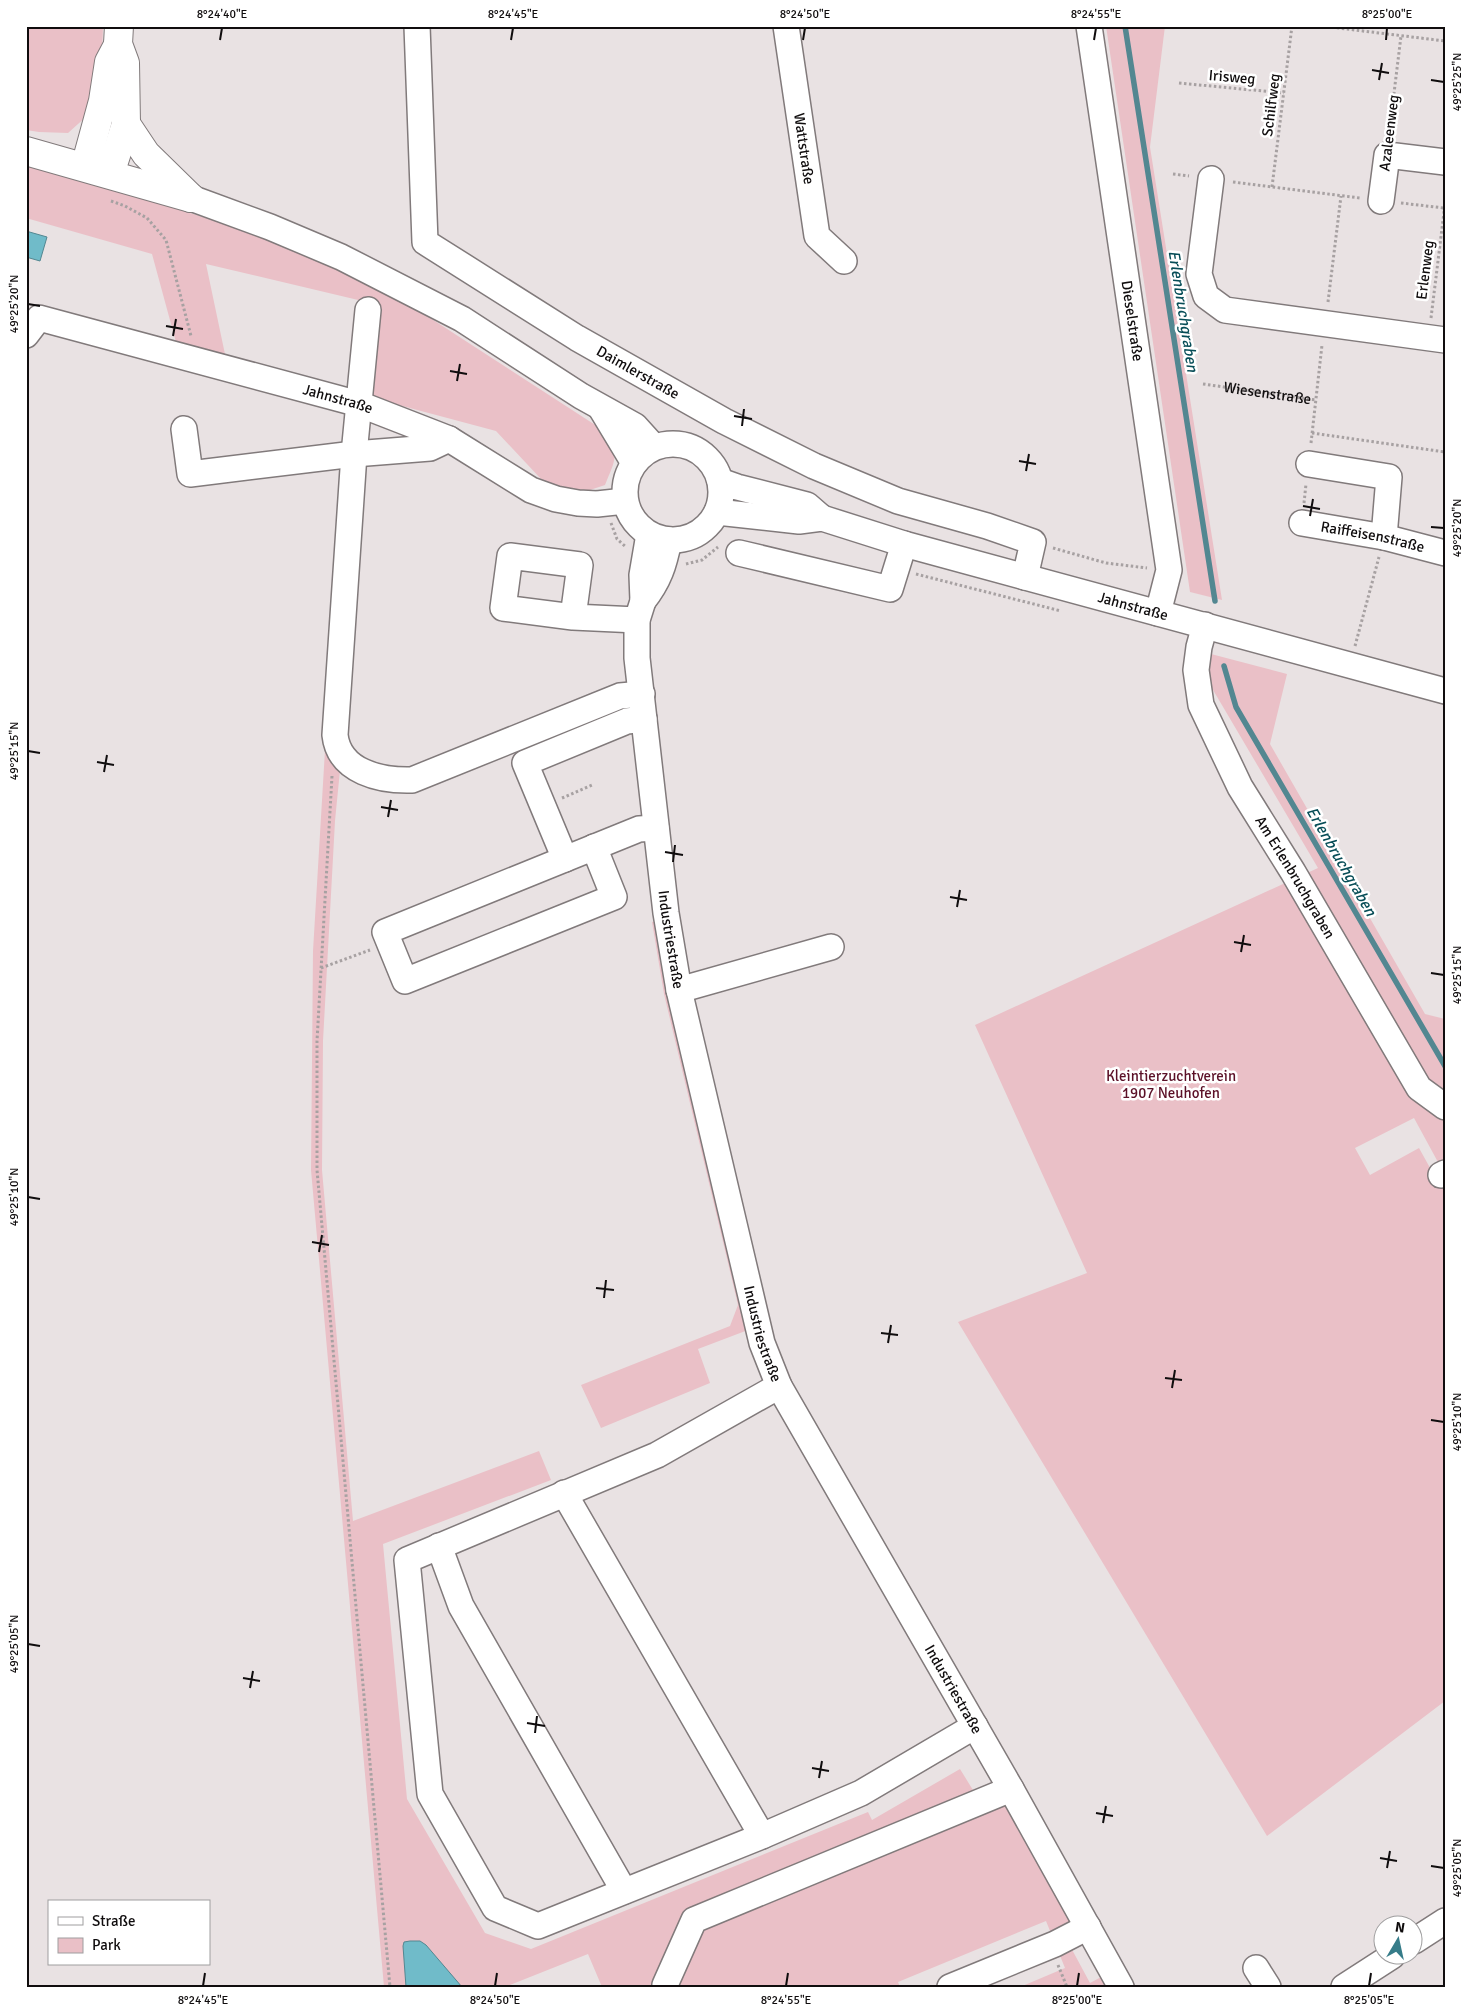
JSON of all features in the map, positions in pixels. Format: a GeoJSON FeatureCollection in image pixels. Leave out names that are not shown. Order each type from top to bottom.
{"type":"FeatureCollection","features":[{"type":"Feature","properties":{"kind":"main road"},"geometry":{"type":"LineString","coordinates":[[101,180],[126,124],[125,63],[119,35]]}},
{"type":"Feature","properties":{"kind":"main road"},"geometry":{"type":"LineString","coordinates":[[101,180],[103,101],[109,62],[119,35]]}},
{"type":"Feature","properties":{"kind":"main road"},"geometry":{"type":"LineString","coordinates":[[126,124],[146,154],[191,198]]}},
{"type":"Feature","properties":{"kind":"main road"},"geometry":{"type":"LineString","coordinates":[[26,151],[101,180],[191,198]]}},
{"type":"Feature","properties":{"kind":"street","name":"Daimlerstraße"},"geometry":{"type":"LineString","coordinates":[[417,26],[425,242],[577,338],[724,421],[814,466],[898,501],[987,526],[1033,542]]}},
{"type":"Feature","properties":{"kind":"street","name":"Wattstraße"},"geometry":{"type":"LineString","coordinates":[[786,26],[817,236],[844,260]]}},
{"type":"Feature","properties":{"kind":"street","name":"Dieselstraße"},"geometry":{"type":"LineString","coordinates":[[1089,26],[1169,570],[1158,613]]}},
{"type":"Feature","properties":{"kind":"street"},"geometry":{"type":"LineString","coordinates":[[1386,154],[1445,162]]}},
{"type":"Feature","properties":{"kind":"street","name":"Azaleenweg"},"geometry":{"type":"LineString","coordinates":[[1381,201],[1386,154]]}},
{"type":"Feature","properties":{"kind":"street"},"geometry":{"type":"LineString","coordinates":[[1211,179],[1199,274],[1206,296],[1225,310],[1436,339]]}},
{"type":"Feature","properties":{"kind":"street"},"geometry":{"type":"LineString","coordinates":[[191,198],[270,227],[341,257],[462,319],[600,408],[635,426],[654,447]]}},
{"type":"Feature","properties":{"kind":"street"},"geometry":{"type":"LineString","coordinates":[[368,310],[354,454],[335,735],[336,744],[340,752],[348,761],[375,777],[412,780],[620,696],[642,694]]}},
{"type":"Feature","properties":{"kind":"street","name":"Jahnstraße"},"geometry":{"type":"LineString","coordinates":[[33,327],[198,361],[359,404],[449,439],[531,490],[578,503],[597,504],[625,501]]}},
{"type":"Feature","properties":{"kind":"street"},"geometry":{"type":"LineString","coordinates":[[600,408],[634,463]]}},
{"type":"Feature","properties":{"kind":"street"},"geometry":{"type":"LineString","coordinates":[[184,429],[190,474],[354,454],[430,448],[449,439]]}},
{"type":"Feature","properties":{"kind":"street"},"geometry":{"type":"LineString","coordinates":[[682,444],[695,449],[707,457],[715,468],[720,481],[721,497],[717,512],[709,525],[698,534],[684,539],[659,537],[638,525],[630,514],[625,501],[624,487],[628,474],[634,463],[654,447],[682,444]]}},
{"type":"Feature","properties":{"kind":"street"},"geometry":{"type":"LineString","coordinates":[[1308,464],[1389,477],[1384,537]]}},
{"type":"Feature","properties":{"kind":"street","name":"Jahnstraße"},"geometry":{"type":"LineString","coordinates":[[720,481],[807,505],[822,518],[904,544],[1445,691]]}},
{"type":"Feature","properties":{"kind":"street","name":"Jahnstraße"},"geometry":{"type":"LineString","coordinates":[[717,512],[799,521],[822,518]]}},
{"type":"Feature","properties":{"kind":"street","name":"Raiffeisenstraße"},"geometry":{"type":"LineString","coordinates":[[1302,522],[1384,537],[1445,553]]}},
{"type":"Feature","properties":{"kind":"street"},"geometry":{"type":"LineString","coordinates":[[573,617],[640,610],[664,565],[659,537]]}},
{"type":"Feature","properties":{"kind":"street","name":"Industriestraße"},"geometry":{"type":"LineString","coordinates":[[659,537],[642,575],[637,658],[666,913],[679,990],[762,1343],[779,1386],[1011,1789],[1121,1987]]}},
{"type":"Feature","properties":{"kind":"street"},"geometry":{"type":"LineString","coordinates":[[1025,577],[1033,542]]}},
{"type":"Feature","properties":{"kind":"street"},"geometry":{"type":"LineString","coordinates":[[730,549],[890,589],[904,544]]}},
{"type":"Feature","properties":{"kind":"street","name":"Am Erlenbruchgraben"},"geometry":{"type":"LineString","coordinates":[[1204,625],[1196,670],[1201,705],[1240,787],[1293,872],[1420,1088],[1445,1107]]}},
{"type":"Feature","properties":{"kind":"street"},"geometry":{"type":"LineString","coordinates":[[564,860],[525,763],[627,721],[644,719]]}},
{"type":"Feature","properties":{"kind":"street"},"geometry":{"type":"LineString","coordinates":[[594,847],[614,896],[405,981],[385,932],[594,847],[640,829],[656,828]]}},
{"type":"Feature","properties":{"kind":"street"},"geometry":{"type":"LineString","coordinates":[[679,990],[831,947]]}},
{"type":"Feature","properties":{"kind":"street"},"geometry":{"type":"LineString","coordinates":[[779,1386],[657,1455],[564,1492],[407,1560],[430,1794],[495,1908],[538,1926],[762,1836],[861,1793],[975,1726]]}},
{"type":"Feature","properties":{"kind":"street"},"geometry":{"type":"LineString","coordinates":[[564,1492],[762,1836]]}},
{"type":"Feature","properties":{"kind":"street"},"geometry":{"type":"LineString","coordinates":[[439,1546],[461,1606],[624,1892]]}},
{"type":"Feature","properties":{"kind":"street"},"geometry":{"type":"LineString","coordinates":[[665,1985],[694,1920],[1011,1789]]}},
{"type":"Feature","properties":{"kind":"street"},"geometry":{"type":"LineString","coordinates":[[1424,1935],[1445,1921]]}},
{"type":"Feature","properties":{"kind":"street"},"geometry":{"type":"LineString","coordinates":[[950,1987],[1055,1944],[1088,1927]]}},
{"type":"Feature","properties":{"kind":"street"},"geometry":{"type":"LineString","coordinates":[[1344,1987],[1377,1966]]}},
{"type":"Feature","properties":{"kind":"path","name":"Schilfweg"},"geometry":{"type":"LineString","coordinates":[[1272,187],[1292,26]]}},
{"type":"Feature","properties":{"kind":"path"},"geometry":{"type":"LineString","coordinates":[[1322,26],[1445,41]]}},
{"type":"Feature","properties":{"kind":"path","name":"Azaleenweg"},"geometry":{"type":"LineString","coordinates":[[1386,154],[1401,36]]}},
{"type":"Feature","properties":{"kind":"path","name":"Irisweg"},"geometry":{"type":"LineString","coordinates":[[1179,83],[1284,93]]}},
{"type":"Feature","properties":{"kind":"path"},"geometry":{"type":"LineString","coordinates":[[1172,174],[1444,208]]}},
{"type":"Feature","properties":{"kind":"path"},"geometry":{"type":"LineString","coordinates":[[101,180],[125,206],[147,218],[166,240],[198,361]]}},
{"type":"Feature","properties":{"kind":"path","name":"Wiesenstraße"},"geometry":{"type":"LineString","coordinates":[[1203,384],[1316,400],[1340,196]]}},
{"type":"Feature","properties":{"kind":"path","name":"Erlenweg"},"geometry":{"type":"LineString","coordinates":[[1436,339],[1445,204]]}},
{"type":"Feature","properties":{"kind":"path"},"geometry":{"type":"LineString","coordinates":[[1312,433],[1445,452]]}},
{"type":"Feature","properties":{"kind":"path"},"geometry":{"type":"LineString","coordinates":[[1350,666],[1384,537]]}},
{"type":"Feature","properties":{"kind":"path"},"geometry":{"type":"LineString","coordinates":[[1033,542],[1106,564],[1169,570]]}},
{"type":"Feature","properties":{"kind":"path"},"geometry":{"type":"LineString","coordinates":[[664,565],[674,567],[702,560],[730,549]]}},
{"type":"Feature","properties":{"kind":"path"},"geometry":{"type":"LineString","coordinates":[[896,569],[1066,613]]}},
{"type":"Feature","properties":{"kind":"path"},"geometry":{"type":"LineString","coordinates":[[340,752],[333,758],[321,968],[316,1170],[390,1987]]}},
{"type":"Feature","properties":{"kind":"path"},"geometry":{"type":"LineString","coordinates":[[543,806],[592,785]]}},
{"type":"Feature","properties":{"kind":"path"},"geometry":{"type":"LineString","coordinates":[[321,968],[390,943]]}},
{"type":"Feature","properties":{"kind":"green space"},"geometry":{"type":"Polygon","coordinates":[[[26,26],[103,26],[101,85],[88,115],[68,133],[26,130],[26,26]]]}},
{"type":"Feature","properties":{"kind":"green space"},"geometry":{"type":"Polygon","coordinates":[[[1106,26],[1165,26],[1150,147],[1222,600],[1190,592],[1106,26]]]}},
{"type":"Feature","properties":{"kind":"green space"},"geometry":{"type":"Polygon","coordinates":[[[26,166],[98,185],[236,227],[370,279],[603,430],[609,438],[614,451],[614,463],[605,485],[587,491],[567,493],[541,479],[496,431],[365,396],[375,304],[206,264],[226,359],[177,346],[152,254],[26,218],[26,166]]]}},
{"type":"Feature","properties":{"kind":"green space","name":"Kleintierzuchtverein 1907 Neuhofen"},"geometry":{"type":"Polygon","coordinates":[[[1211,654],[1287,674],[1270,744],[1425,1014],[1445,1019],[1445,1175],[1414,1118],[1355,1148],[1370,1175],[1419,1148],[1439,1184],[1445,1181],[1445,1701],[1267,1836],[958,1322],[1087,1273],[975,1025],[1318,868],[1206,678],[1211,654]]]}},
{"type":"Feature","properties":{"kind":"green space"},"geometry":{"type":"Polygon","coordinates":[[[325,750],[341,760],[335,821],[323,1041],[322,1170],[353,1521],[539,1451],[551,1480],[383,1544],[407,1799],[485,1933],[531,1949],[868,1812],[872,1820],[960,1769],[976,1795],[997,1787],[1081,1938],[1069,1944],[1090,1983],[1105,1975],[1112,1987],[1020,1987],[1065,1968],[1046,1921],[898,1982],[900,1987],[602,1987],[588,1954],[505,1987],[384,1987],[311,1170],[313,951],[325,750]]]}},
{"type":"Feature","properties":{"kind":"green space"},"geometry":{"type":"Polygon","coordinates":[[[656,921],[748,1330],[698,1349],[710,1383],[601,1428],[581,1385],[730,1326],[738,1305],[664,994],[652,922],[656,921]]]}},
{"type":"Feature","properties":{"kind":"water"},"geometry":{"type":"Polygon","coordinates":[[[26,231],[47,237],[40,261],[26,257],[26,231]]]}},
{"type":"Feature","properties":{"kind":"water"},"geometry":{"type":"Polygon","coordinates":[[[420,1941],[426,1945],[462,1987],[406,1987],[403,1946],[404,1942],[420,1941]]]}},
{"type":"Feature","properties":{"kind":"waterway","name":"Erlenbruchgraben"},"geometry":{"type":"LineString","coordinates":[[1125,26],[1215,601]]}},
{"type":"Feature","properties":{"kind":"waterway","name":"Erlenbruchgraben"},"geometry":{"type":"LineString","coordinates":[[1224,666],[1236,707],[1445,1066]]}}]}
